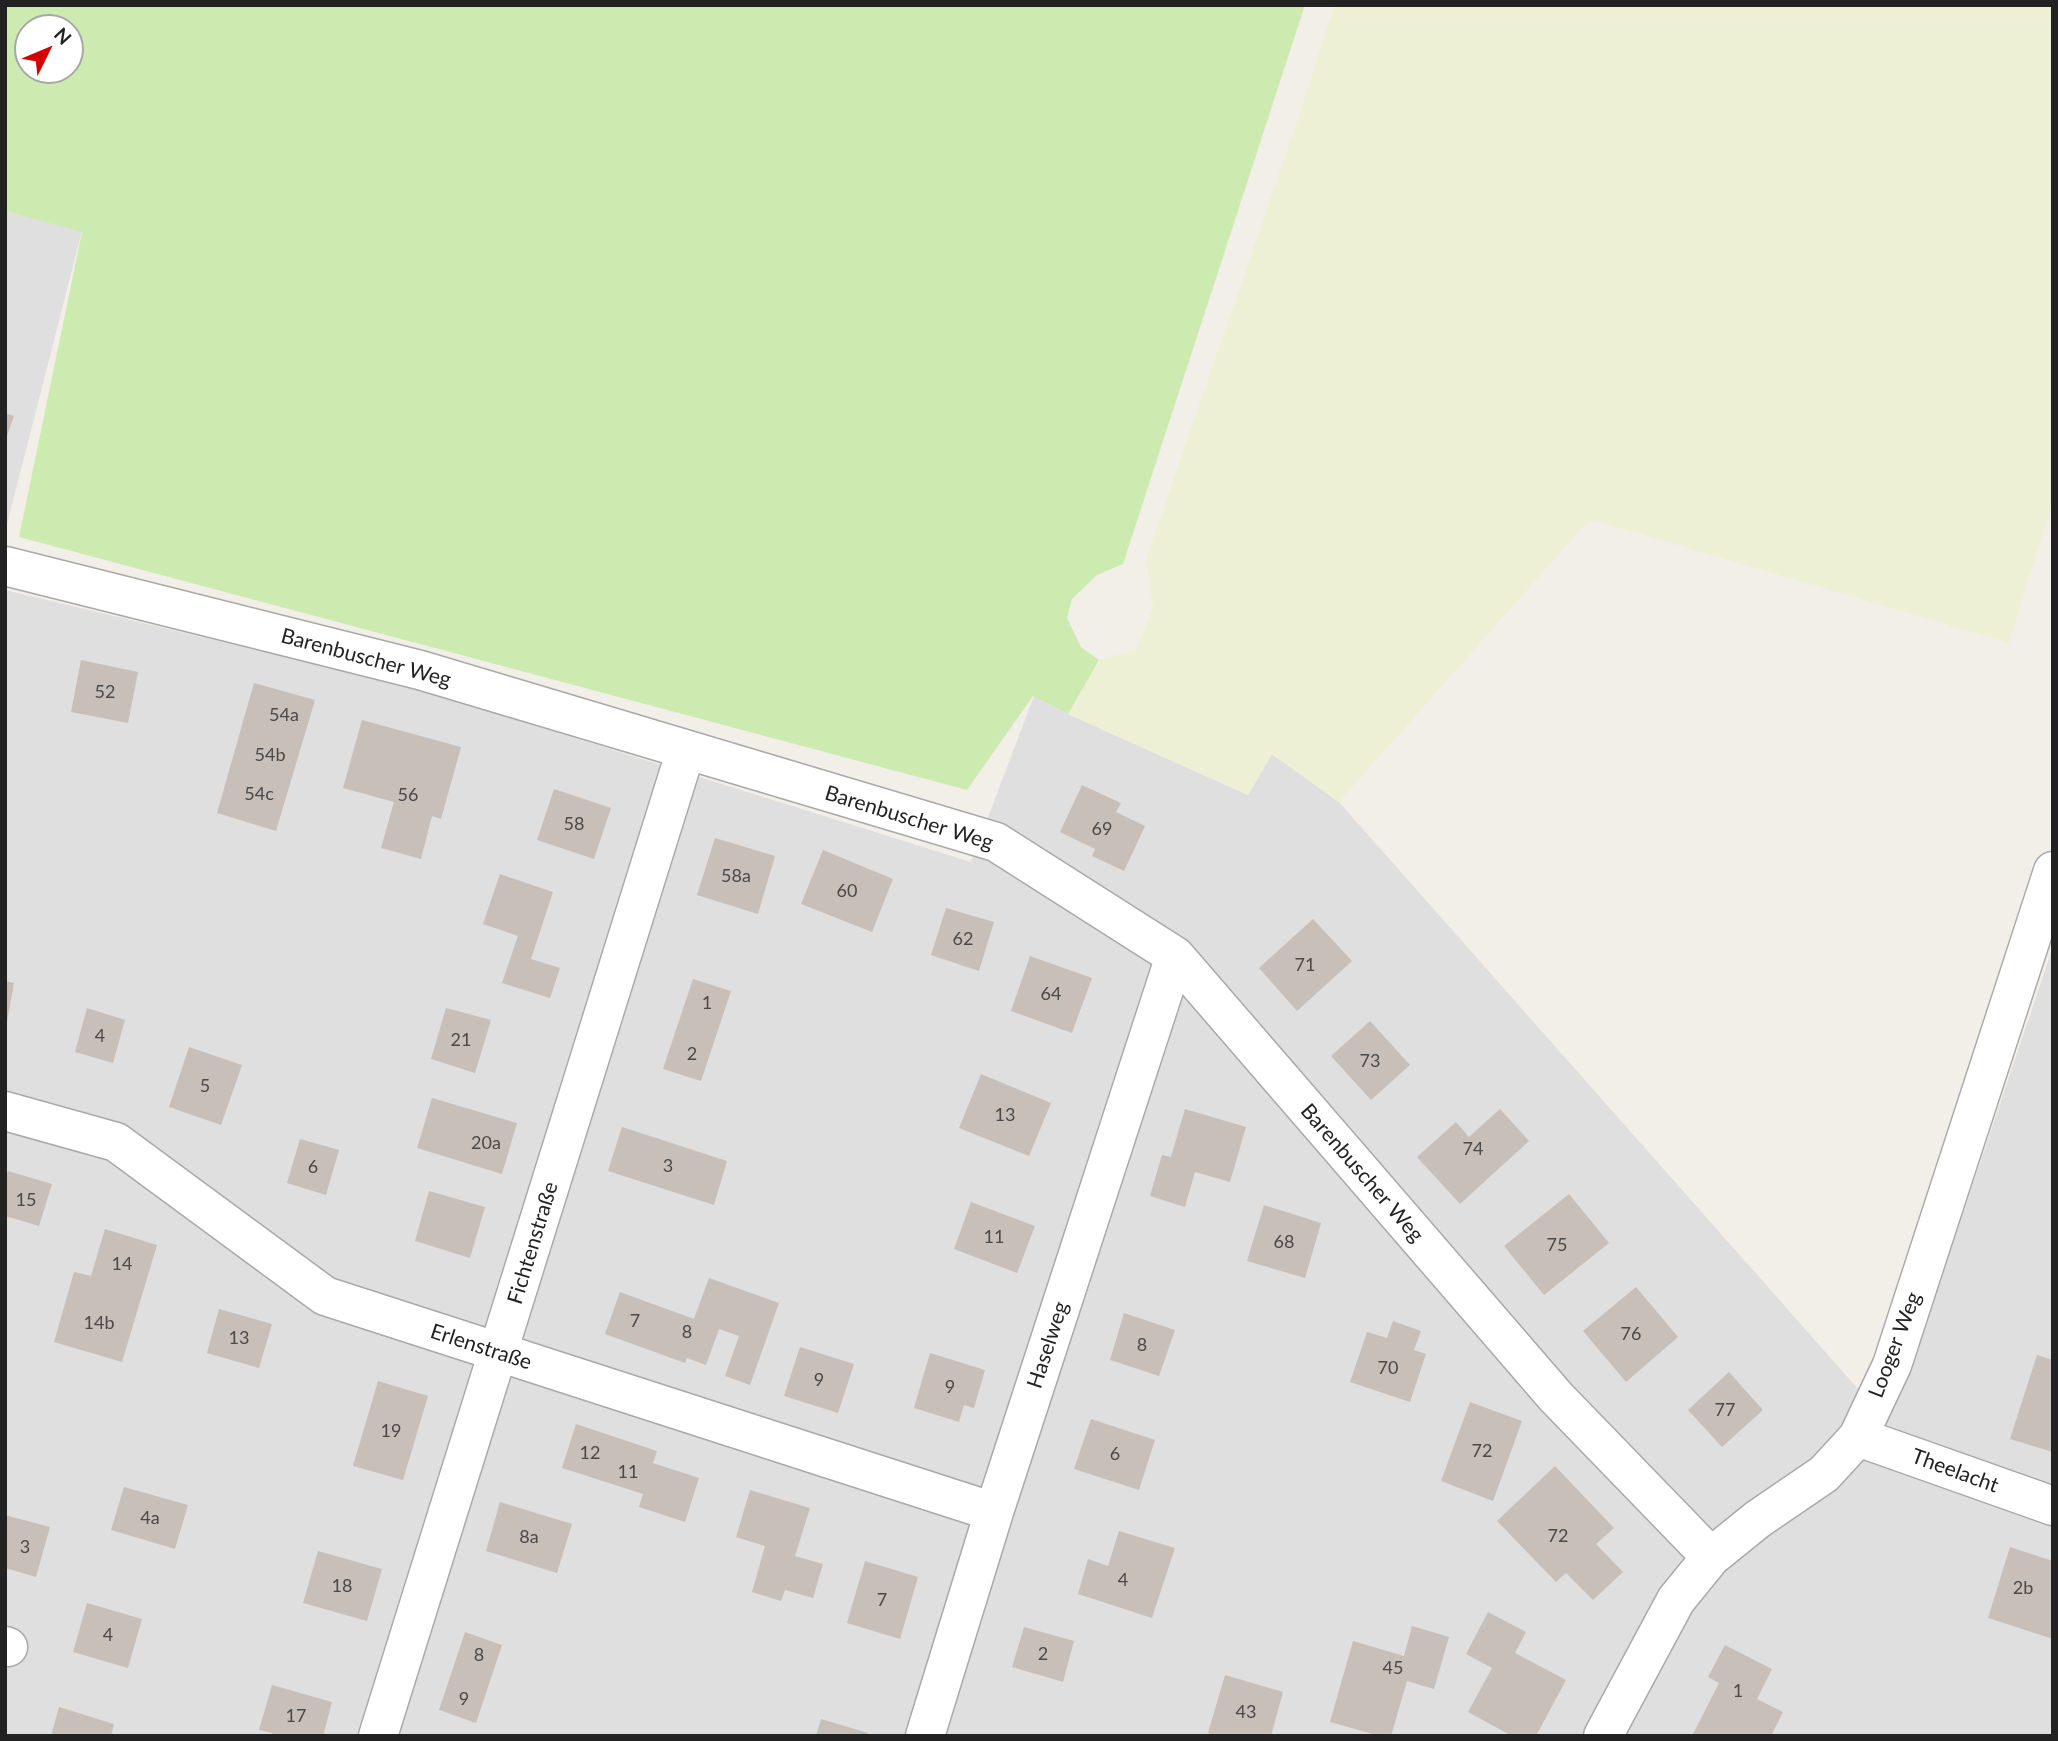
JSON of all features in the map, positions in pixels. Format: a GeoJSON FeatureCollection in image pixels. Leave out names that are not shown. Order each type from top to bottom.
{"type":"FeatureCollection","features":[{"type":"Feature","properties":{"kind":"street","name":"Barenbuscher Weg"},"geometry":{"type":"LineString","coordinates":[[5,566],[420,670],[996,842],[1175,956],[1556,1397],[1710,1557]]}},
{"type":"Feature","properties":{"kind":"street","name":"Fichtenstraße"},"geometry":{"type":"LineString","coordinates":[[378,1736],[686,750]]}},
{"type":"Feature","properties":{"kind":"street","name":"Looger Weg"},"geometry":{"type":"LineString","coordinates":[[1602,1736],[1676,1600],[1710,1557],[1758,1519],[1824,1474],[1858,1437],[1892,1364],[2053,871]]}},
{"type":"Feature","properties":{"kind":"street","name":"Haselweg"},"geometry":{"type":"LineString","coordinates":[[925,1736],[994,1512],[1175,956]]}},
{"type":"Feature","properties":{"kind":"street","name":"Erlenstraße"},"geometry":{"type":"LineString","coordinates":[[5,1111],[116,1142],[324,1297],[994,1512]]}},
{"type":"Feature","properties":{"kind":"street","name":"Theelacht"},"geometry":{"type":"LineString","coordinates":[[1858,1437],[2053,1506]]}},
{"type":"Feature","properties":{"kind":"shaded area"},"geometry":{"type":"Polygon","coordinates":[[[5,211],[82,231],[5,532],[5,211]]]}},
{"type":"Feature","properties":{"kind":"shaded area"},"geometry":{"type":"Polygon","coordinates":[[[5,590],[415,688],[971,862],[1034,696],[1248,795],[1272,754],[1339,802],[1859,1390],[1904,1388],[2053,947],[2053,1736],[5,1736],[5,590]]]}},
{"type":"Feature","properties":{"kind":"green space"},"geometry":{"type":"Polygon","coordinates":[[[5,5],[1305,5],[1123,564],[1097,575],[1072,599],[1067,618],[1081,647],[1099,660],[1068,714],[1033,696],[967,790],[19,537],[82,232],[5,211],[5,5]]]}},
{"type":"Feature","properties":{"kind":"green space"},"geometry":{"type":"Polygon","coordinates":[[[1334,5],[2053,5],[2053,501],[2009,643],[1596,521],[1584,526],[1339,802],[1272,754],[1248,795],[1068,714],[1099,660],[1136,650],[1153,607],[1146,559],[1301,110],[1334,5]]]}},
{"type":"Feature","properties":{"kind":"building"},"geometry":{"type":"Polygon","coordinates":[[[5,413],[14,416],[6,439],[5,439],[5,413]]]}},
{"type":"Feature","properties":{"kind":"building"},"geometry":{"type":"Polygon","coordinates":[[[81,660],[138,672],[128,723],[71,712],[81,660]]]}},
{"type":"Feature","properties":{"kind":"building"},"geometry":{"type":"Polygon","coordinates":[[[254,683],[315,700],[276,831],[217,813],[254,683]]]}},
{"type":"Feature","properties":{"kind":"building"},"geometry":{"type":"Polygon","coordinates":[[[362,720],[461,747],[441,819],[432,816],[421,859],[381,848],[394,802],[343,788],[362,720]]]}},
{"type":"Feature","properties":{"kind":"building"},"geometry":{"type":"Polygon","coordinates":[[[1082,785],[1121,803],[1116,812],[1145,826],[1124,871],[1092,856],[1095,849],[1060,832],[1082,785]]]}},
{"type":"Feature","properties":{"kind":"building"},"geometry":{"type":"Polygon","coordinates":[[[554,789],[611,808],[594,859],[537,840],[554,789]]]}},
{"type":"Feature","properties":{"kind":"building"},"geometry":{"type":"Polygon","coordinates":[[[715,838],[775,856],[758,914],[697,895],[715,838]]]}},
{"type":"Feature","properties":{"kind":"building"},"geometry":{"type":"Polygon","coordinates":[[[823,850],[893,879],[872,932],[801,904],[823,850]]]}},
{"type":"Feature","properties":{"kind":"building"},"geometry":{"type":"Polygon","coordinates":[[[500,874],[553,892],[531,959],[560,968],[550,998],[502,983],[518,936],[483,924],[500,874]]]}},
{"type":"Feature","properties":{"kind":"building"},"geometry":{"type":"Polygon","coordinates":[[[946,908],[994,922],[979,971],[931,955],[946,908]]]}},
{"type":"Feature","properties":{"kind":"building"},"geometry":{"type":"Polygon","coordinates":[[[1313,919],[1352,961],[1297,1011],[1259,968],[1313,919]]]}},
{"type":"Feature","properties":{"kind":"building"},"geometry":{"type":"Polygon","coordinates":[[[1030,956],[1092,978],[1072,1033],[1011,1011],[1030,956]]]}},
{"type":"Feature","properties":{"kind":"building"},"geometry":{"type":"Polygon","coordinates":[[[693,979],[731,991],[701,1081],[663,1069],[693,979]]]}},
{"type":"Feature","properties":{"kind":"building"},"geometry":{"type":"Polygon","coordinates":[[[5,981],[14,983],[7,1022],[5,1022],[5,981]]]}},
{"type":"Feature","properties":{"kind":"building"},"geometry":{"type":"Polygon","coordinates":[[[87,1008],[125,1020],[113,1063],[75,1052],[87,1008]]]}},
{"type":"Feature","properties":{"kind":"building"},"geometry":{"type":"Polygon","coordinates":[[[446,1008],[491,1020],[475,1073],[431,1059],[446,1008]]]}},
{"type":"Feature","properties":{"kind":"building"},"geometry":{"type":"Polygon","coordinates":[[[1370,1021],[1410,1065],[1371,1100],[1331,1056],[1370,1021]]]}},
{"type":"Feature","properties":{"kind":"building"},"geometry":{"type":"Polygon","coordinates":[[[189,1047],[242,1065],[221,1125],[169,1107],[189,1047]]]}},
{"type":"Feature","properties":{"kind":"building"},"geometry":{"type":"Polygon","coordinates":[[[981,1074],[1051,1103],[1029,1156],[959,1128],[981,1074]]]}},
{"type":"Feature","properties":{"kind":"building"},"geometry":{"type":"Polygon","coordinates":[[[432,1098],[517,1123],[502,1174],[417,1148],[432,1098]]]}},
{"type":"Feature","properties":{"kind":"building"},"geometry":{"type":"Polygon","coordinates":[[[1185,1109],[1246,1127],[1230,1182],[1195,1172],[1185,1207],[1150,1196],[1162,1155],[1171,1157],[1185,1109]]]}},
{"type":"Feature","properties":{"kind":"building"},"geometry":{"type":"Polygon","coordinates":[[[1500,1109],[1529,1141],[1460,1204],[1417,1157],[1456,1122],[1469,1137],[1500,1109]]]}},
{"type":"Feature","properties":{"kind":"building"},"geometry":{"type":"Polygon","coordinates":[[[622,1127],[727,1161],[714,1205],[608,1171],[622,1127]]]}},
{"type":"Feature","properties":{"kind":"building"},"geometry":{"type":"Polygon","coordinates":[[[300,1139],[339,1150],[326,1195],[287,1183],[300,1139]]]}},
{"type":"Feature","properties":{"kind":"building"},"geometry":{"type":"Polygon","coordinates":[[[8,1171],[52,1184],[39,1226],[5,1216],[5,1179],[8,1171]]]}},
{"type":"Feature","properties":{"kind":"building"},"geometry":{"type":"Polygon","coordinates":[[[429,1191],[485,1207],[470,1258],[415,1241],[429,1191]]]}},
{"type":"Feature","properties":{"kind":"building"},"geometry":{"type":"Polygon","coordinates":[[[1569,1194],[1609,1243],[1544,1295],[1504,1246],[1569,1194]]]}},
{"type":"Feature","properties":{"kind":"building"},"geometry":{"type":"Polygon","coordinates":[[[971,1202],[1035,1226],[1017,1273],[954,1249],[971,1202]]]}},
{"type":"Feature","properties":{"kind":"building"},"geometry":{"type":"Polygon","coordinates":[[[1264,1205],[1321,1223],[1305,1278],[1247,1261],[1264,1205]]]}},
{"type":"Feature","properties":{"kind":"building"},"geometry":{"type":"Polygon","coordinates":[[[105,1229],[157,1245],[122,1362],[54,1342],[74,1272],[91,1276],[105,1229]]]}},
{"type":"Feature","properties":{"kind":"building"},"geometry":{"type":"Polygon","coordinates":[[[709,1278],[779,1303],[750,1385],[725,1376],[739,1336],[719,1329],[706,1365],[687,1358],[685,1363],[605,1334],[620,1292],[694,1319],[709,1278]]]}},
{"type":"Feature","properties":{"kind":"building"},"geometry":{"type":"Polygon","coordinates":[[[1636,1287],[1678,1337],[1626,1382],[1583,1331],[1636,1287]]]}},
{"type":"Feature","properties":{"kind":"building"},"geometry":{"type":"Polygon","coordinates":[[[219,1309],[272,1324],[259,1368],[207,1353],[219,1309]]]}},
{"type":"Feature","properties":{"kind":"building"},"geometry":{"type":"Polygon","coordinates":[[[1124,1313],[1175,1330],[1159,1376],[1110,1360],[1124,1313]]]}},
{"type":"Feature","properties":{"kind":"building"},"geometry":{"type":"Polygon","coordinates":[[[1393,1321],[1421,1331],[1414,1350],[1426,1354],[1410,1402],[1350,1382],[1367,1332],[1387,1338],[1393,1321]]]}},
{"type":"Feature","properties":{"kind":"building"},"geometry":{"type":"Polygon","coordinates":[[[800,1347],[854,1364],[838,1413],[784,1396],[800,1347]]]}},
{"type":"Feature","properties":{"kind":"building"},"geometry":{"type":"Polygon","coordinates":[[[930,1353],[985,1370],[974,1408],[964,1405],[959,1422],[914,1408],[930,1353]]]}},
{"type":"Feature","properties":{"kind":"building"},"geometry":{"type":"Polygon","coordinates":[[[2037,1355],[2053,1360],[2053,1452],[2010,1439],[2037,1355]]]}},
{"type":"Feature","properties":{"kind":"building"},"geometry":{"type":"Polygon","coordinates":[[[1729,1372],[1763,1410],[1722,1447],[1688,1410],[1729,1372]]]}},
{"type":"Feature","properties":{"kind":"building"},"geometry":{"type":"Polygon","coordinates":[[[378,1381],[428,1396],[403,1480],[353,1466],[378,1381]]]}},
{"type":"Feature","properties":{"kind":"building"},"geometry":{"type":"Polygon","coordinates":[[[1470,1402],[1522,1421],[1493,1501],[1441,1481],[1470,1402]]]}},
{"type":"Feature","properties":{"kind":"building"},"geometry":{"type":"Polygon","coordinates":[[[1091,1419],[1155,1440],[1139,1490],[1074,1469],[1091,1419]]]}},
{"type":"Feature","properties":{"kind":"building"},"geometry":{"type":"Polygon","coordinates":[[[576,1424],[657,1451],[653,1463],[699,1478],[685,1522],[639,1507],[643,1494],[562,1468],[576,1424]]]}},
{"type":"Feature","properties":{"kind":"building"},"geometry":{"type":"Polygon","coordinates":[[[1555,1466],[1614,1528],[1596,1544],[1623,1572],[1593,1600],[1566,1573],[1556,1582],[1497,1521],[1555,1466]]]}},
{"type":"Feature","properties":{"kind":"building"},"geometry":{"type":"Polygon","coordinates":[[[124,1487],[188,1505],[175,1549],[111,1530],[124,1487]]]}},
{"type":"Feature","properties":{"kind":"building"},"geometry":{"type":"Polygon","coordinates":[[[750,1490],[810,1508],[795,1556],[823,1564],[813,1598],[785,1590],[781,1601],[752,1592],[765,1546],[736,1537],[750,1490]]]}},
{"type":"Feature","properties":{"kind":"building"},"geometry":{"type":"Polygon","coordinates":[[[500,1502],[572,1524],[557,1573],[486,1551],[500,1502]]]}},
{"type":"Feature","properties":{"kind":"building"},"geometry":{"type":"Polygon","coordinates":[[[5,1515],[50,1527],[36,1577],[5,1568],[5,1515]]]}},
{"type":"Feature","properties":{"kind":"building"},"geometry":{"type":"Polygon","coordinates":[[[1119,1531],[1175,1548],[1152,1618],[1078,1594],[1088,1559],[1108,1566],[1119,1531]]]}},
{"type":"Feature","properties":{"kind":"building"},"geometry":{"type":"Polygon","coordinates":[[[2010,1547],[2053,1561],[2053,1639],[1988,1618],[2010,1547]]]}},
{"type":"Feature","properties":{"kind":"building"},"geometry":{"type":"Polygon","coordinates":[[[318,1551],[382,1569],[367,1621],[303,1603],[318,1551]]]}},
{"type":"Feature","properties":{"kind":"building"},"geometry":{"type":"Polygon","coordinates":[[[865,1561],[918,1577],[900,1639],[847,1623],[865,1561]]]}},
{"type":"Feature","properties":{"kind":"building"},"geometry":{"type":"Polygon","coordinates":[[[87,1603],[142,1619],[128,1668],[73,1652],[87,1603]]]}},
{"type":"Feature","properties":{"kind":"building"},"geometry":{"type":"Polygon","coordinates":[[[1488,1612],[1526,1632],[1515,1653],[1566,1680],[1536,1736],[1512,1736],[1468,1712],[1492,1668],[1466,1654],[1488,1612]]]}},
{"type":"Feature","properties":{"kind":"building"},"geometry":{"type":"Polygon","coordinates":[[[1412,1626],[1449,1637],[1434,1689],[1407,1681],[1391,1736],[1380,1736],[1330,1722],[1353,1641],[1404,1656],[1412,1626]]]}},
{"type":"Feature","properties":{"kind":"building"},"geometry":{"type":"Polygon","coordinates":[[[1024,1627],[1074,1641],[1063,1682],[1012,1667],[1024,1627]]]}},
{"type":"Feature","properties":{"kind":"building"},"geometry":{"type":"Polygon","coordinates":[[[465,1632],[502,1645],[476,1723],[439,1710],[465,1632]]]}},
{"type":"Feature","properties":{"kind":"building"},"geometry":{"type":"Polygon","coordinates":[[[1725,1645],[1772,1669],[1757,1699],[1783,1712],[1771,1736],[1692,1736],[1719,1683],[1708,1677],[1725,1645]]]}},
{"type":"Feature","properties":{"kind":"building"},"geometry":{"type":"Polygon","coordinates":[[[1225,1675],[1283,1692],[1271,1736],[1218,1736],[1208,1733],[1225,1675]]]}},
{"type":"Feature","properties":{"kind":"building"},"geometry":{"type":"Polygon","coordinates":[[[272,1685],[332,1702],[323,1736],[272,1736],[272,1733],[259,1730],[272,1685]]]}},
{"type":"Feature","properties":{"kind":"building"},"geometry":{"type":"Polygon","coordinates":[[[59,1707],[114,1724],[111,1736],[51,1736],[59,1707]]]}},
{"type":"Feature","properties":{"kind":"building"},"geometry":{"type":"Polygon","coordinates":[[[821,1719],[868,1733],[867,1736],[816,1736],[821,1719]]]}}]}
